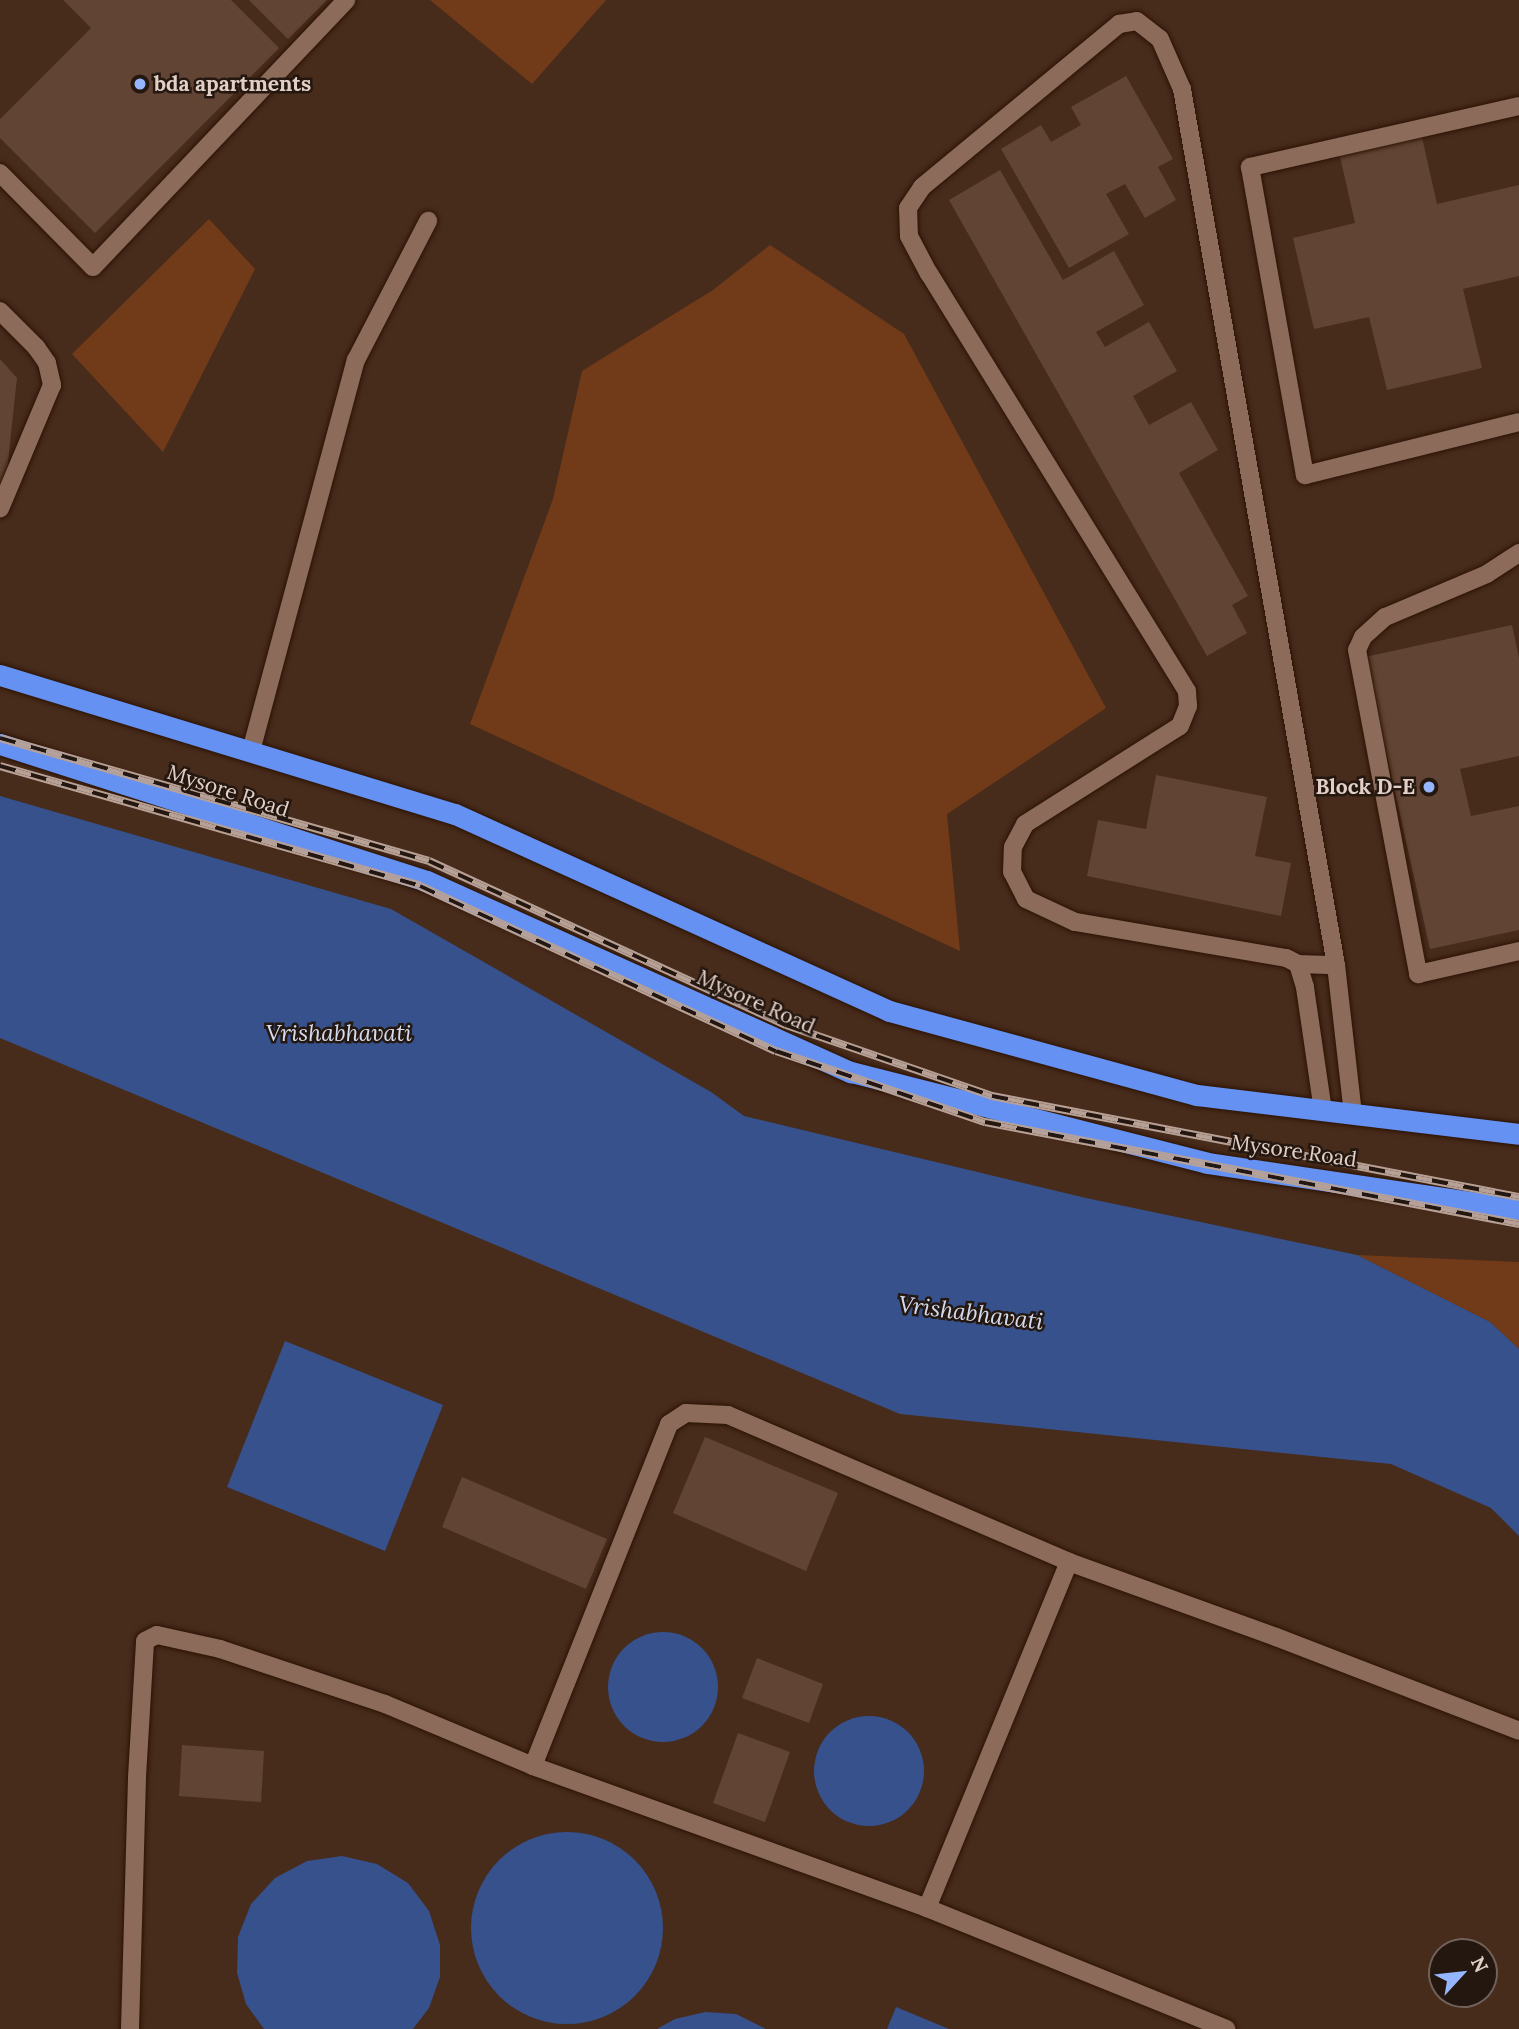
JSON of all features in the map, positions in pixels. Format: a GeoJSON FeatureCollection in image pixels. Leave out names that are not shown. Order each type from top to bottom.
{"type":"FeatureCollection","features":[{"type":"Feature","properties":{"kind":"highway","name":"Mysore Road"},"geometry":{"type":"LineString","coordinates":[[0,675],[455,814],[889,1011],[1198,1095],[1519,1134]]}},
{"type":"Feature","properties":{"kind":"highway","name":"Mysore Road"},"geometry":{"type":"LineString","coordinates":[[0,744],[427,881],[851,1072],[1207,1164],[1519,1209]]}},
{"type":"Feature","properties":{"kind":"street"},"geometry":{"type":"LineString","coordinates":[[0,173],[93,267],[346,0]]}},
{"type":"Feature","properties":{"kind":"street"},"geometry":{"type":"LineString","coordinates":[[1336,965],[1298,964],[1286,958],[1075,922],[1026,899],[1012,872],[1013,847],[1025,824],[1180,726],[1188,706],[1187,691],[929,274],[909,236],[908,208],[922,187],[1119,24],[1137,21],[1160,39],[1182,89],[1336,965],[1353,1114]]}},
{"type":"Feature","properties":{"kind":"street"},"geometry":{"type":"LineString","coordinates":[[1519,106],[1250,167],[1304,475],[1519,422]]}},
{"type":"Feature","properties":{"kind":"street"},"geometry":{"type":"LineString","coordinates":[[251,751],[356,360],[428,221]]}},
{"type":"Feature","properties":{"kind":"street"},"geometry":{"type":"LineString","coordinates":[[0,311],[36,347],[47,363],[52,385],[0,509]]}},
{"type":"Feature","properties":{"kind":"street"},"geometry":{"type":"LineString","coordinates":[[1519,554],[1487,574],[1385,617],[1363,637],[1357,649],[1418,974],[1519,951]]}},
{"type":"Feature","properties":{"kind":"street"},"geometry":{"type":"LineString","coordinates":[[1298,964],[1305,987],[1323,1111]]}},
{"type":"Feature","properties":{"kind":"street"},"geometry":{"type":"LineString","coordinates":[[533,1766],[669,1424],[686,1413],[728,1415],[1069,1562],[1276,1637],[1519,1731]]}},
{"type":"Feature","properties":{"kind":"street"},"geometry":{"type":"LineString","coordinates":[[927,1908],[1069,1562]]}},
{"type":"Feature","properties":{"kind":"street"},"geometry":{"type":"LineString","coordinates":[[130,2029],[137,1777],[145,1641],[157,1635],[220,1649],[385,1704],[533,1766],[927,1908],[1226,2029]]}},
{"type":"Feature","properties":{"kind":"shaded area"},"geometry":{"type":"Polygon","coordinates":[[[430,0],[606,0],[532,84],[430,0]]]}},
{"type":"Feature","properties":{"kind":"shaded area"},"geometry":{"type":"Polygon","coordinates":[[[209,219],[255,269],[163,452],[72,354],[209,219]]]}},
{"type":"Feature","properties":{"kind":"shaded area"},"geometry":{"type":"Polygon","coordinates":[[[770,245],[904,334],[1106,708],[947,814],[960,951],[470,724],[553,499],[582,371],[713,290],[770,245]]]}},
{"type":"Feature","properties":{"kind":"shaded area"},"geometry":{"type":"Polygon","coordinates":[[[1357,1255],[1519,1262],[1519,1349],[1490,1322],[1357,1255]]]}},
{"type":"Feature","properties":{"kind":"water","name":"Vrishabhavati"},"geometry":{"type":"Polygon","coordinates":[[[0,796],[391,909],[711,1092],[744,1116],[1086,1198],[1357,1255],[1490,1322],[1519,1349],[1519,1536],[1491,1508],[1391,1464],[900,1414],[0,1038],[0,796]]]}},
{"type":"Feature","properties":{"kind":"water"},"geometry":{"type":"Polygon","coordinates":[[[285,1341],[443,1405],[385,1551],[227,1487],[285,1341]]]}},
{"type":"Feature","properties":{"kind":"water"},"geometry":{"type":"Polygon","coordinates":[[[663,1632],[684,1636],[702,1648],[714,1666],[718,1687],[714,1708],[702,1726],[684,1738],[663,1742],[642,1738],[624,1726],[612,1708],[608,1687],[612,1666],[624,1648],[642,1636],[663,1632]]]}},
{"type":"Feature","properties":{"kind":"water"},"geometry":{"type":"Polygon","coordinates":[[[869,1716],[890,1720],[908,1732],[920,1750],[924,1771],[920,1792],[908,1810],[890,1822],[869,1826],[848,1822],[830,1810],[818,1792],[814,1771],[818,1750],[830,1732],[848,1720],[869,1716]]]}},
{"type":"Feature","properties":{"kind":"water"},"geometry":{"type":"Polygon","coordinates":[[[567,1832],[604,1839],[635,1860],[656,1891],[663,1928],[656,1965],[635,1996],[604,2017],[567,2024],[530,2017],[499,1996],[478,1965],[471,1928],[478,1891],[499,1860],[530,1839],[567,1832]]]}},
{"type":"Feature","properties":{"kind":"water"},"geometry":{"type":"Polygon","coordinates":[[[342,1856],[377,1864],[408,1883],[429,1911],[440,1945],[440,1977],[429,2008],[413,2029],[264,2029],[246,2004],[237,1973],[238,1937],[251,1904],[275,1878],[307,1861],[342,1856]]]}},
{"type":"Feature","properties":{"kind":"water"},"geometry":{"type":"Polygon","coordinates":[[[896,2007],[949,2029],[887,2029],[896,2007]]]}},
{"type":"Feature","properties":{"kind":"water"},"geometry":{"type":"Polygon","coordinates":[[[705,2012],[736,2014],[766,2029],[657,2029],[675,2019],[705,2012]]]}},
{"type":"Feature","properties":{"kind":"building","name":"bda apartments"},"geometry":{"type":"Polygon","coordinates":[[[63,0],[231,0],[279,48],[95,233],[0,138],[0,119],[91,28],[63,0]]]}},
{"type":"Feature","properties":{"kind":"building"},"geometry":{"type":"Polygon","coordinates":[[[249,0],[327,0],[288,39],[249,0]]]}},
{"type":"Feature","properties":{"kind":"building"},"geometry":{"type":"Polygon","coordinates":[[[1126,76],[1173,159],[1158,167],[1176,200],[1145,218],[1125,184],[1106,194],[1129,234],[1069,268],[1001,149],[1041,125],[1051,142],[1081,125],[1071,107],[1126,76]]]}},
{"type":"Feature","properties":{"kind":"building"},"geometry":{"type":"Polygon","coordinates":[[[1421,133],[1437,204],[1519,185],[1519,276],[1463,289],[1482,368],[1387,390],[1369,317],[1314,329],[1293,238],[1355,223],[1339,152],[1421,133]]]}},
{"type":"Feature","properties":{"kind":"building"},"geometry":{"type":"Polygon","coordinates":[[[1000,170],[1063,280],[1114,251],[1144,305],[1096,332],[1105,347],[1149,322],[1177,371],[1133,396],[1149,425],[1191,402],[1218,450],[1179,473],[1248,596],[1232,605],[1247,633],[1207,656],[949,200],[1000,170]]]}},
{"type":"Feature","properties":{"kind":"building"},"geometry":{"type":"Polygon","coordinates":[[[0,359],[17,378],[6,480],[0,486],[0,359]]]}},
{"type":"Feature","properties":{"kind":"building","name":"Block D-E"},"geometry":{"type":"Polygon","coordinates":[[[1512,625],[1519,658],[1519,756],[1460,769],[1471,816],[1519,806],[1519,930],[1430,949],[1365,657],[1512,625]]]}},
{"type":"Feature","properties":{"kind":"building"},"geometry":{"type":"Polygon","coordinates":[[[1156,775],[1267,797],[1255,856],[1291,863],[1281,916],[1087,876],[1098,820],[1146,829],[1156,775]]]}},
{"type":"Feature","properties":{"kind":"building"},"geometry":{"type":"Polygon","coordinates":[[[705,1437],[838,1493],[806,1571],[673,1513],[705,1437]]]}},
{"type":"Feature","properties":{"kind":"building"},"geometry":{"type":"Polygon","coordinates":[[[462,1477],[607,1539],[586,1589],[442,1527],[462,1477]]]}},
{"type":"Feature","properties":{"kind":"building"},"geometry":{"type":"Polygon","coordinates":[[[757,1658],[823,1684],[809,1723],[742,1698],[757,1658]]]}},
{"type":"Feature","properties":{"kind":"building"},"geometry":{"type":"Polygon","coordinates":[[[738,1733],[790,1752],[765,1822],[713,1803],[738,1733]]]}},
{"type":"Feature","properties":{"kind":"building"},"geometry":{"type":"Polygon","coordinates":[[[182,1745],[264,1751],[261,1802],[179,1796],[182,1745]]]}},
{"type":"Feature","properties":{"kind":"railway"},"geometry":{"type":"LineString","coordinates":[[0,738],[429,861],[786,1025],[992,1096],[1519,1197]]}},
{"type":"Feature","properties":{"kind":"railway"},"geometry":{"type":"LineString","coordinates":[[0,766],[420,886],[776,1051],[985,1122],[1519,1224]]}},
{"type":"Feature","properties":{"kind":"place","name":"bda apartments"},"geometry":{"type":"Point","coordinates":[140,84]}},
{"type":"Feature","properties":{"kind":"place","name":"Block D-E"},"geometry":{"type":"Point","coordinates":[1429,787]}}]}
